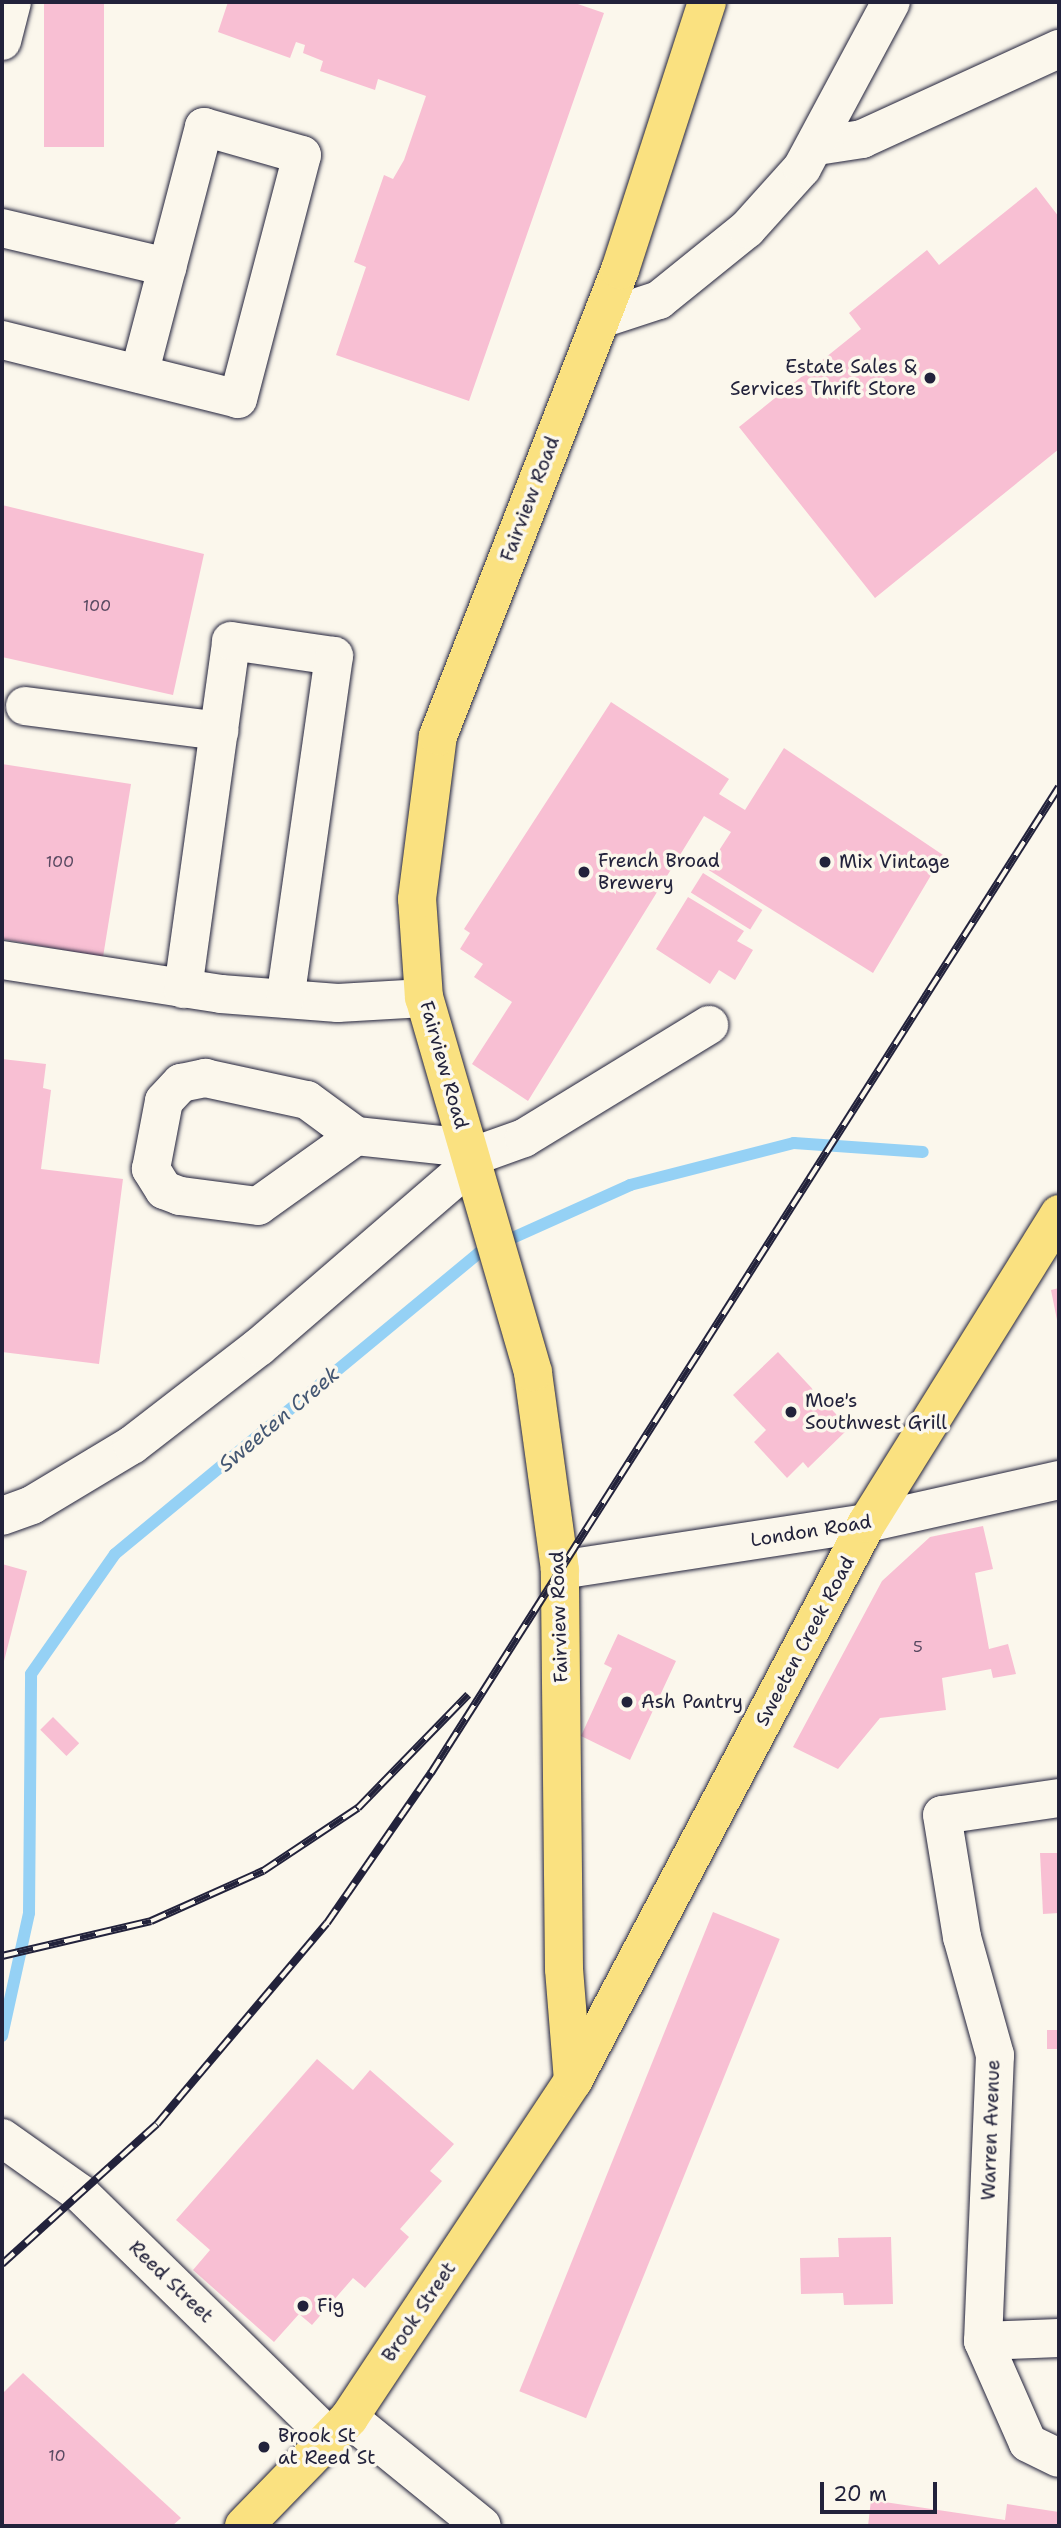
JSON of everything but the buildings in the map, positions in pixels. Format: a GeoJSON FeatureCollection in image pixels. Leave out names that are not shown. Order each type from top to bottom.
{"type":"FeatureCollection","features":[{"type":"Feature","properties":{"kind":"main road","name":"Fairview Road"},"geometry":{"type":"LineString","coordinates":[[573,2081],[564,1969],[560,1570],[533,1372],[488,1208],[424,998],[416,899],[438,736],[601,319],[707,2]]}},
{"type":"Feature","properties":{"kind":"main road","name":"Sweeten Creek Road"},"geometry":{"type":"LineString","coordinates":[[573,2081],[867,1523],[1059,1214]]}},
{"type":"Feature","properties":{"kind":"main road","name":"Brook Street"},"geometry":{"type":"LineString","coordinates":[[244,2526],[339,2428],[573,2081]]}},
{"type":"Feature","properties":{"kind":"street"},"geometry":{"type":"LineString","coordinates":[[2,41],[12,2]]}},
{"type":"Feature","properties":{"kind":"street"},"geometry":{"type":"LineString","coordinates":[[601,319],[659,300],[747,229],[817,146],[891,2]]}},
{"type":"Feature","properties":{"kind":"street"},"geometry":{"type":"LineString","coordinates":[[817,146],[862,139],[1059,49]]}},
{"type":"Feature","properties":{"kind":"street"},"geometry":{"type":"LineString","coordinates":[[2,340],[238,399],[302,155],[204,127],[139,374]]}},
{"type":"Feature","properties":{"kind":"street"},"geometry":{"type":"LineString","coordinates":[[2,228],[167,267]]}},
{"type":"Feature","properties":{"kind":"street"},"geometry":{"type":"LineString","coordinates":[[183,989],[231,641],[334,656],[285,999]]}},
{"type":"Feature","properties":{"kind":"street"},"geometry":{"type":"LineString","coordinates":[[25,706],[219,731]]}},
{"type":"Feature","properties":{"kind":"street"},"geometry":{"type":"LineString","coordinates":[[2,960],[183,989],[285,999],[424,998]]}},
{"type":"Feature","properties":{"kind":"street"},"geometry":{"type":"LineString","coordinates":[[2,1516],[32,1506],[132,1445],[259,1347],[471,1156],[524,1138],[709,1025]]}},
{"type":"Feature","properties":{"kind":"street"},"geometry":{"type":"LineString","coordinates":[[356,1136],[258,1206],[172,1193],[151,1169],[164,1101],[181,1083],[205,1078],[307,1100],[356,1136],[471,1156]]}},
{"type":"Feature","properties":{"kind":"street","name":"London Road"},"geometry":{"type":"LineString","coordinates":[[560,1570],[867,1523],[1059,1480]]}},
{"type":"Feature","properties":{"kind":"street","name":"Warren Avenue"},"geometry":{"type":"LineString","coordinates":[[1059,1798],[942,1815],[962,1937],[995,2055],[983,2341],[1028,2442],[1059,2458]]}},
{"type":"Feature","properties":{"kind":"street","name":"Reed Street"},"geometry":{"type":"LineString","coordinates":[[2,2138],[81,2194],[339,2428],[482,2526]]}},
{"type":"Feature","properties":{"kind":"street"},"geometry":{"type":"LineString","coordinates":[[983,2341],[1059,2338]]}},
{"type":"Feature","properties":{"kind":"waterway","name":"Sweeten Creek"},"geometry":{"type":"LineString","coordinates":[[2,2036],[29,1913],[31,1674],[115,1554],[479,1253],[630,1185],[794,1143],[923,1152]]}},
{"type":"Feature","properties":{"kind":"railway"},"geometry":{"type":"LineString","coordinates":[[2,2264],[157,2124],[327,1923],[431,1773],[1059,787]]}},
{"type":"Feature","properties":{"kind":"railway"},"geometry":{"type":"LineString","coordinates":[[2,1956],[151,1921],[263,1871],[358,1808],[468,1695]]}},
{"type":"Feature","properties":{"kind":"place","name":"Estate Sales & Services Thrift Store"},"geometry":{"type":"Point","coordinates":[930,378]}},
{"type":"Feature","properties":{"kind":"place","name":"Mix Vintage"},"geometry":{"type":"Point","coordinates":[825,862]}},
{"type":"Feature","properties":{"kind":"place","name":"French Broad Brewery"},"geometry":{"type":"Point","coordinates":[584,872]}},
{"type":"Feature","properties":{"kind":"place","name":"Moe's Southwest Grill"},"geometry":{"type":"Point","coordinates":[791,1412]}},
{"type":"Feature","properties":{"kind":"place","name":"Ash Pantry"},"geometry":{"type":"Point","coordinates":[627,1702]}},
{"type":"Feature","properties":{"kind":"place","name":"Fig"},"geometry":{"type":"Point","coordinates":[303,2306]}},
{"type":"Feature","properties":{"kind":"place","name":"Brook St at Reed St"},"geometry":{"type":"Point","coordinates":[264,2447]}}]}
